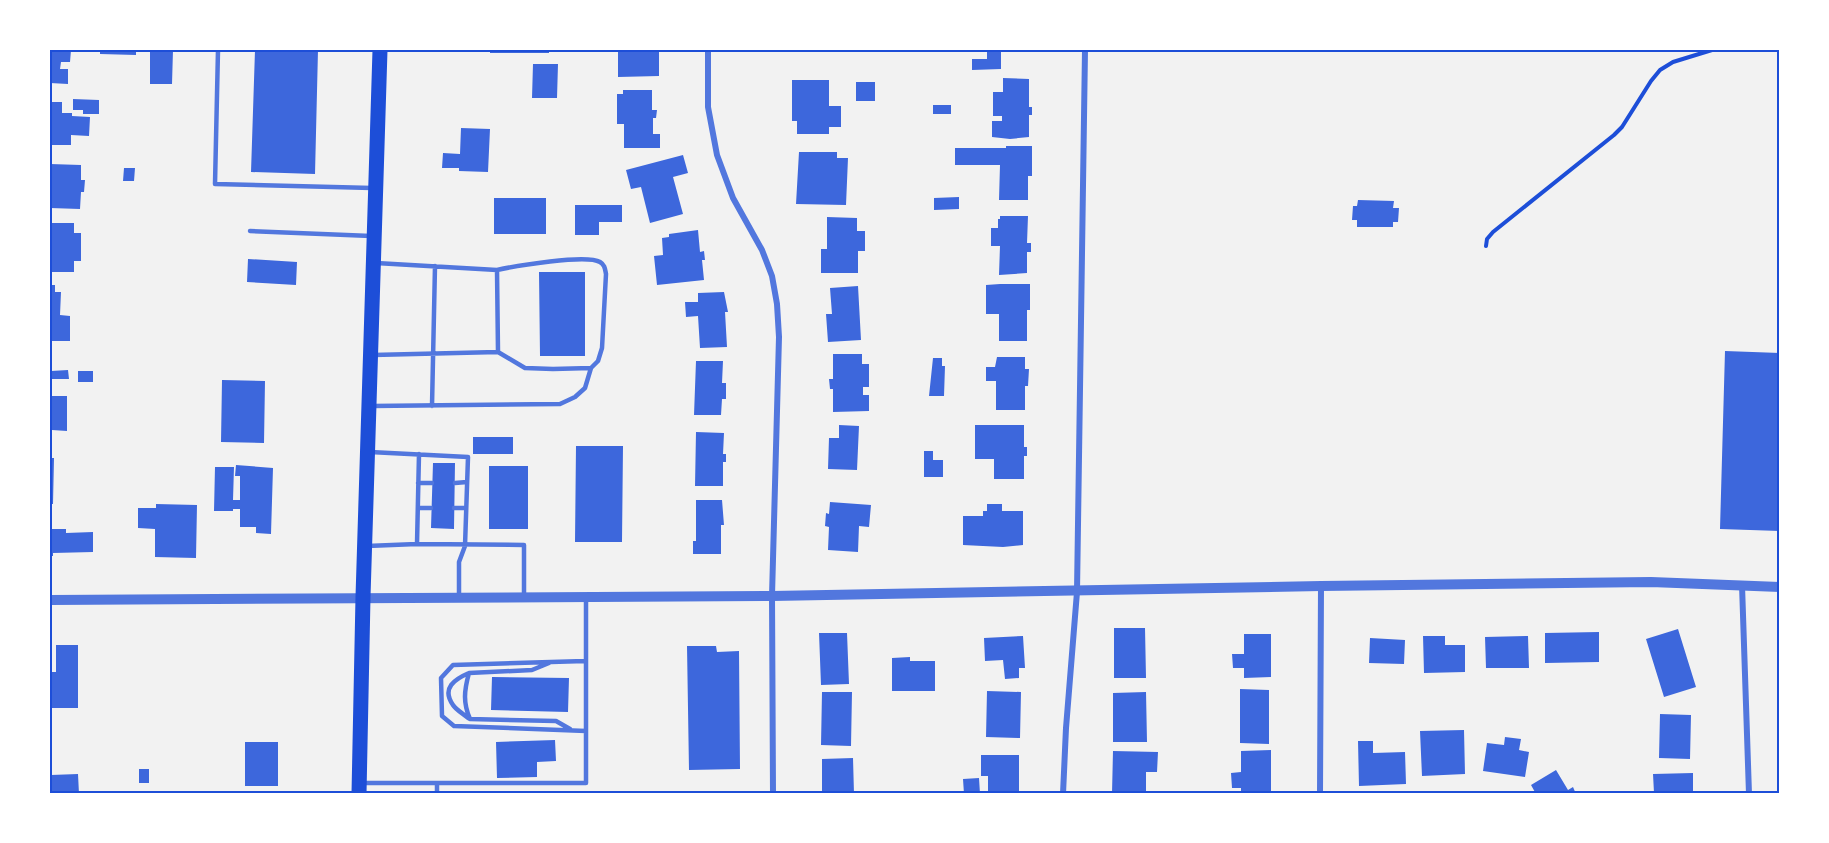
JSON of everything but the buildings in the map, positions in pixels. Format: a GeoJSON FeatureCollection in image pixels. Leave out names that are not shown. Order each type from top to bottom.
{"type":"FeatureCollection","features":[{"type":"Feature","properties":{"kind":"main road"},"geometry":{"type":"LineString","coordinates":[[359,788],[380,50]]}},
{"type":"Feature","properties":{"kind":"street"},"geometry":{"type":"LineString","coordinates":[[708,50],[708,107],[717,156],[733,198],[762,250],[777,304],[779,337],[771,596],[773,794]]}},
{"type":"Feature","properties":{"kind":"street"},"geometry":{"type":"LineString","coordinates":[[1063,794],[1077,592],[1085,50]]}},
{"type":"Feature","properties":{"kind":"street"},"geometry":{"type":"LineString","coordinates":[[50,600],[771,596],[1651,582],[1779,587]]}},
{"type":"Feature","properties":{"kind":"street"},"geometry":{"type":"LineString","coordinates":[[1742,585],[1749,794]]}},
{"type":"Feature","properties":{"kind":"street"},"geometry":{"type":"LineString","coordinates":[[1320,794],[1322,586]]}},
{"type":"Feature","properties":{"kind":"lane"},"geometry":{"type":"LineString","coordinates":[[218,50],[215,184],[376,188]]}},
{"type":"Feature","properties":{"kind":"lane"},"geometry":{"type":"LineString","coordinates":[[250,231],[374,236]]}},
{"type":"Feature","properties":{"kind":"lane"},"geometry":{"type":"LineString","coordinates":[[369,406],[560,404],[575,397],[585,388],[591,368],[598,361],[603,348],[606,274],[605,266],[598,261],[586,260],[527,264],[496,270],[373,263]]}},
{"type":"Feature","properties":{"kind":"lane"},"geometry":{"type":"LineString","coordinates":[[432,406],[435,266]]}},
{"type":"Feature","properties":{"kind":"lane"},"geometry":{"type":"LineString","coordinates":[[496,270],[498,352]]}},
{"type":"Feature","properties":{"kind":"lane"},"geometry":{"type":"LineString","coordinates":[[370,355],[498,352],[525,368],[591,368]]}},
{"type":"Feature","properties":{"kind":"lane"},"geometry":{"type":"LineString","coordinates":[[367,452],[468,457],[465,546],[459,562],[459,596]]}},
{"type":"Feature","properties":{"kind":"lane"},"geometry":{"type":"LineString","coordinates":[[417,544],[419,454]]}},
{"type":"Feature","properties":{"kind":"lane"},"geometry":{"type":"LineString","coordinates":[[455,483],[467,482]]}},
{"type":"Feature","properties":{"kind":"lane"},"geometry":{"type":"LineString","coordinates":[[418,483],[432,483]]}},
{"type":"Feature","properties":{"kind":"lane"},"geometry":{"type":"LineString","coordinates":[[418,508],[431,508]]}},
{"type":"Feature","properties":{"kind":"lane"},"geometry":{"type":"LineString","coordinates":[[454,508],[466,508]]}},
{"type":"Feature","properties":{"kind":"lane"},"geometry":{"type":"LineString","coordinates":[[365,546],[524,545],[524,596]]}},
{"type":"Feature","properties":{"kind":"lane"},"geometry":{"type":"LineString","coordinates":[[359,788],[437,783],[586,783],[586,596]]}},
{"type":"Feature","properties":{"kind":"lane"},"geometry":{"type":"LineString","coordinates":[[585,661],[453,665],[441,678],[442,716],[454,726],[586,731]]}},
{"type":"Feature","properties":{"kind":"lane"},"geometry":{"type":"LineString","coordinates":[[552,662],[532,670],[469,674],[456,678],[450,687],[450,696],[453,706],[470,719],[556,721],[572,730]]}},
{"type":"Feature","properties":{"kind":"lane"},"geometry":{"type":"LineString","coordinates":[[469,674],[464,689],[465,706],[470,719]]}},
{"type":"Feature","properties":{"kind":"lane"},"geometry":{"type":"LineString","coordinates":[[437,783],[437,794]]}},
{"type":"Feature","properties":{"kind":"path"},"geometry":{"type":"LineString","coordinates":[[1485,246],[1487,239],[1494,232],[1622,127],[1660,70],[1674,62],[1712,50]]}}]}
